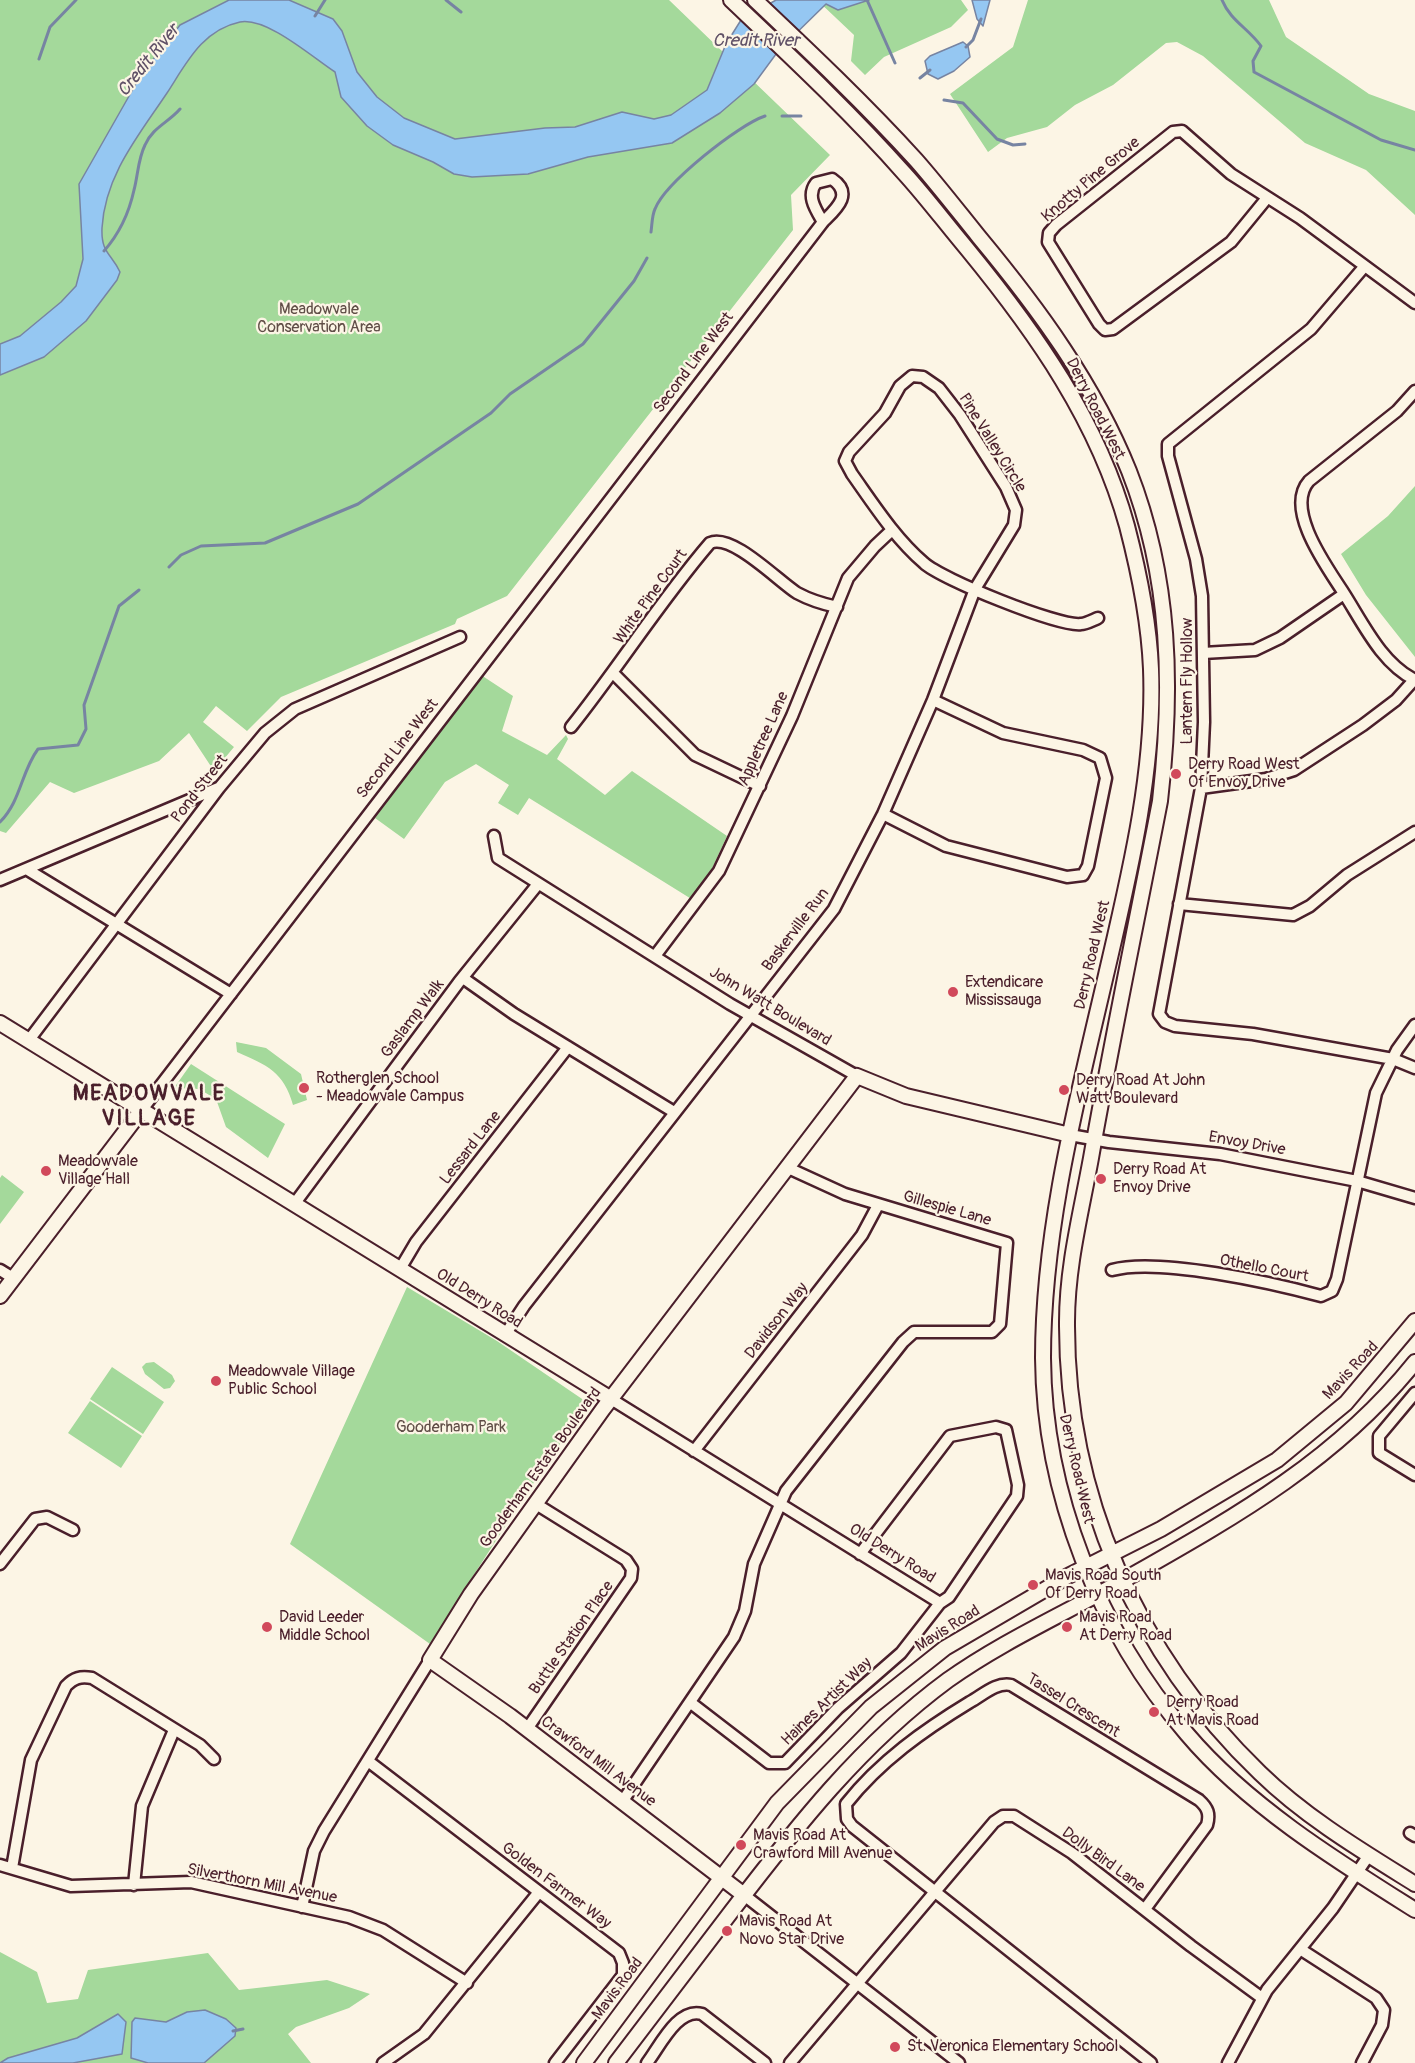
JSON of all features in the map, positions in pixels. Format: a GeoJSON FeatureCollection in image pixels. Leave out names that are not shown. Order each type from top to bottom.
{"type":"FeatureCollection","features":[{"type":"Feature","properties":{"kind":"main road","name":"Derry Road West"},"geometry":{"type":"LineString","coordinates":[[731,0],[813,78],[904,173],[1013,305],[1053,363],[1092,433],[1112,480],[1127,528],[1144,603],[1151,668],[1150,728],[1141,800],[1122,907],[1070,1136],[1053,1236],[1046,1306],[1045,1404],[1050,1447],[1068,1516],[1117,1634],[1145,1679],[1190,1738],[1263,1806],[1356,1873],[1415,1910]]}},
{"type":"Feature","properties":{"kind":"main road","name":"Derry Road West"},"geometry":{"type":"LineString","coordinates":[[755,0],[824,64],[916,160],[1031,300],[1071,360],[1108,424],[1129,472],[1144,520],[1162,600],[1169,666],[1168,731],[1160,801],[1069,1276],[1067,1360],[1079,1453],[1110,1554],[1122,1581],[1142,1622],[1183,1685],[1233,1745],[1283,1793],[1369,1855],[1415,1884]]}},
{"type":"Feature","properties":{"kind":"main road","name":"Old Derry Road"},"geometry":{"type":"LineString","coordinates":[[0,1023],[611,1399]]}},
{"type":"Feature","properties":{"kind":"main road","name":"John Watt Boulevard"},"geometry":{"type":"LineString","coordinates":[[856,1076],[906,1096],[1070,1136]]}},
{"type":"Feature","properties":{"kind":"main road","name":"Gooderham Estate Boulevard"},"geometry":{"type":"LineString","coordinates":[[430,1660],[471,1593],[611,1399],[856,1076]]}},
{"type":"Feature","properties":{"kind":"main road","name":"Second Line West"},"geometry":{"type":"LineString","coordinates":[[0,1296],[141,1111]]}},
{"type":"Feature","properties":{"kind":"main road","name":"Mavis Road"},"geometry":{"type":"LineString","coordinates":[[584,2063],[777,1803],[879,1700],[945,1648],[1087,1566],[1161,1529],[1238,1485],[1302,1441],[1346,1403],[1415,1322]]}},
{"type":"Feature","properties":{"kind":"main road"},"geometry":{"type":"LineString","coordinates":[[615,2063],[795,1827],[871,1745],[947,1682],[973,1664],[1250,1508],[1317,1460],[1377,1405],[1415,1362]]}},
{"type":"Feature","properties":{"kind":"main road","name":"Crawford Mill Avenue"},"geometry":{"type":"LineString","coordinates":[[430,1660],[527,1729],[744,1895]]}},
{"type":"Feature","properties":{"kind":"street","name":"Knotty Pine Grove"},"geometry":{"type":"LineString","coordinates":[[1267,198],[1231,242],[1113,329],[1105,330],[1099,324],[1048,242],[1049,233],[1056,225],[1173,132],[1182,131],[1223,168],[1300,218],[1415,303]]}},
{"type":"Feature","properties":{"kind":"street","name":"Second Line West"},"geometry":{"type":"LineString","coordinates":[[141,1111],[823,222]]}},
{"type":"Feature","properties":{"kind":"street","name":"Lantern Fly Hollow"},"geometry":{"type":"LineString","coordinates":[[1364,267],[1311,329],[1168,444],[1168,456],[1202,596],[1201,788],[1158,1007],[1159,1014],[1165,1022],[1175,1026],[1252,1034],[1393,1059]]}},
{"type":"Feature","properties":{"kind":"street","name":"Pine Valley Circle"},"geometry":{"type":"LineString","coordinates":[[912,376],[923,376],[939,388],[960,415],[1006,487],[1016,510],[1014,525],[975,589],[926,566],[892,530],[845,461],[849,452],[885,413],[900,386],[912,376]]}},
{"type":"Feature","properties":{"kind":"street"},"geometry":{"type":"LineString","coordinates":[[1201,788],[1266,779],[1294,770],[1363,725],[1396,700],[1415,680],[1375,644],[1320,560],[1301,502],[1302,489],[1397,411],[1415,391]]}},
{"type":"Feature","properties":{"kind":"street","name":"Appletree Lane"},"geometry":{"type":"LineString","coordinates":[[655,956],[719,871],[760,786],[848,578],[874,546],[892,530]]}},
{"type":"Feature","properties":{"kind":"street","name":"White Pine Court"},"geometry":{"type":"LineString","coordinates":[[571,728],[614,674],[686,572],[715,541],[731,544],[798,592],[819,603],[837,607]]}},
{"type":"Feature","properties":{"kind":"street"},"geometry":{"type":"LineString","coordinates":[[975,589],[1048,618],[1081,625],[1098,618]]}},
{"type":"Feature","properties":{"kind":"street","name":"Baskerville Run"},"geometry":{"type":"LineString","coordinates":[[505,1335],[524,1306],[834,909],[883,814],[933,700],[975,589]]}},
{"type":"Feature","properties":{"kind":"street"},"geometry":{"type":"LineString","coordinates":[[1203,653],[1255,650],[1280,638],[1344,594]]}},
{"type":"Feature","properties":{"kind":"street","name":"Pond Street"},"geometry":{"type":"LineString","coordinates":[[29,1040],[219,788],[265,733],[295,709],[460,637]]}},
{"type":"Feature","properties":{"kind":"street"},"geometry":{"type":"LineString","coordinates":[[614,674],[695,755],[760,786]]}},
{"type":"Feature","properties":{"kind":"street"},"geometry":{"type":"LineString","coordinates":[[883,814],[946,846],[966,852],[1067,877],[1083,875],[1088,866],[1106,778],[1100,758],[1083,750],[1003,734],[933,700]]}},
{"type":"Feature","properties":{"kind":"street"},"geometry":{"type":"LineString","coordinates":[[0,880],[219,788]]}},
{"type":"Feature","properties":{"kind":"street"},"geometry":{"type":"LineString","coordinates":[[1179,904],[1293,915],[1310,906],[1347,875],[1415,832]]}},
{"type":"Feature","properties":{"kind":"street","name":"John Watt Boulevard"},"geometry":{"type":"LineString","coordinates":[[494,836],[498,858],[749,1015],[856,1076]]}},
{"type":"Feature","properties":{"kind":"street"},"geometry":{"type":"LineString","coordinates":[[28,870],[231,994]]}},
{"type":"Feature","properties":{"kind":"street","name":"Gaslamp Walk"},"geometry":{"type":"LineString","coordinates":[[294,1203],[463,978],[538,884]]}},
{"type":"Feature","properties":{"kind":"street"},"geometry":{"type":"LineString","coordinates":[[463,978],[514,1014],[674,1112]]}},
{"type":"Feature","properties":{"kind":"street","name":"Othello Court"},"geometry":{"type":"LineString","coordinates":[[1112,1270],[1129,1266],[1205,1272],[1321,1296],[1332,1291],[1337,1279],[1376,1093],[1393,1059],[1415,1025]]}},
{"type":"Feature","properties":{"kind":"street","name":"Lessard Lane"},"geometry":{"type":"LineString","coordinates":[[400,1269],[416,1242],[568,1047]]}},
{"type":"Feature","properties":{"kind":"street"},"geometry":{"type":"LineString","coordinates":[[1393,1059],[1415,1068]]}},
{"type":"Feature","properties":{"kind":"street","name":"Envoy Drive"},"geometry":{"type":"LineString","coordinates":[[1070,1136],[1220,1154],[1357,1181],[1415,1198]]}},
{"type":"Feature","properties":{"kind":"street","name":"Gillespie Lane"},"geometry":{"type":"LineString","coordinates":[[781,1504],[786,1491],[903,1342],[914,1332],[992,1332],[999,1324],[1007,1243],[845,1194],[786,1167]]}},
{"type":"Feature","properties":{"kind":"street","name":"Davidson Way"},"geometry":{"type":"LineString","coordinates":[[694,1451],[862,1235],[878,1205]]}},
{"type":"Feature","properties":{"kind":"street"},"geometry":{"type":"LineString","coordinates":[[0,1270],[13,1278]]}},
{"type":"Feature","properties":{"kind":"street"},"geometry":{"type":"LineString","coordinates":[[1415,1394],[1379,1436],[1377,1443],[1379,1453],[1415,1475]]}},
{"type":"Feature","properties":{"kind":"street","name":"Old Derry Road"},"geometry":{"type":"LineString","coordinates":[[611,1399],[940,1603]]}},
{"type":"Feature","properties":{"kind":"street","name":"Haines Artist Way"},"geometry":{"type":"LineString","coordinates":[[691,1703],[769,1762],[785,1763],[838,1708],[902,1653],[940,1603],[949,1597],[1017,1496],[1018,1485],[1006,1430],[996,1427],[950,1436],[860,1554]]}},
{"type":"Feature","properties":{"kind":"street","name":"Buttle Station Place"},"geometry":{"type":"LineString","coordinates":[[527,1729],[631,1578],[632,1569],[626,1560],[536,1504]]}},
{"type":"Feature","properties":{"kind":"street"},"geometry":{"type":"LineString","coordinates":[[622,1802],[734,1637],[745,1611],[754,1564],[781,1504]]}},
{"type":"Feature","properties":{"kind":"street"},"geometry":{"type":"LineString","coordinates":[[0,1564],[35,1519],[47,1517],[73,1530]]}},
{"type":"Feature","properties":{"kind":"street","name":"Gooderham Estate Boulevard"},"geometry":{"type":"LineString","coordinates":[[302,1907],[314,1851],[430,1660]]}},
{"type":"Feature","properties":{"kind":"street"},"geometry":{"type":"LineString","coordinates":[[12,1868],[32,1761],[66,1686],[73,1679],[82,1676],[92,1678],[200,1746],[214,1759]]}},
{"type":"Feature","properties":{"kind":"street","name":"Tassel Crescent"},"geometry":{"type":"LineString","coordinates":[[933,1892],[852,1826],[847,1819],[846,1804],[874,1773],[928,1727],[998,1686],[1007,1684],[1199,1800],[1207,1809],[1208,1825],[1145,1909]]}},
{"type":"Feature","properties":{"kind":"street"},"geometry":{"type":"LineString","coordinates":[[134,1885],[142,1806],[174,1730]]}},
{"type":"Feature","properties":{"kind":"street","name":"Golden Farmer Way"},"geometry":{"type":"LineString","coordinates":[[368,1761],[619,1953],[623,1962],[623,1975],[555,2063]]}},
{"type":"Feature","properties":{"kind":"street","name":"Dolly Bird Lane"},"geometry":{"type":"LineString","coordinates":[[933,1892],[994,1822],[1007,1816],[1014,1816],[1072,1853],[1262,1998]]}},
{"type":"Feature","properties":{"kind":"street"},"geometry":{"type":"LineString","coordinates":[[1228,2063],[1262,1998],[1369,1855]]}},
{"type":"Feature","properties":{"kind":"street","name":"Silverthorn Mill Avenue"},"geometry":{"type":"LineString","coordinates":[[0,1865],[71,1886],[191,1882],[349,1917],[383,1930],[467,1983]]}},
{"type":"Feature","properties":{"kind":"street"},"geometry":{"type":"LineString","coordinates":[[384,2063],[424,2034],[539,1892]]}},
{"type":"Feature","properties":{"kind":"street"},"geometry":{"type":"LineString","coordinates":[[790,2063],[933,1892],[1151,2063]]}},
{"type":"Feature","properties":{"kind":"street"},"geometry":{"type":"LineString","coordinates":[[744,1895],[958,2063]]}},
{"type":"Feature","properties":{"kind":"street"},"geometry":{"type":"LineString","coordinates":[[1300,1949],[1376,1998],[1384,2010],[1382,2025],[1362,2063]]}},
{"type":"Feature","properties":{"kind":"street"},"geometry":{"type":"LineString","coordinates":[[647,2063],[682,2017],[695,2013],[702,2014],[765,2063]]}},
{"type":"Feature","properties":{"kind":"green space","name":"Meadowvale Conservation Area"},"geometry":{"type":"Polygon","coordinates":[[[0,0],[669,0],[830,155],[791,195],[793,230],[507,596],[457,619],[455,624],[281,697],[247,731],[216,706],[203,722],[234,747],[214,771],[189,733],[159,761],[74,793],[50,782],[6,833],[0,831],[0,0]]]}},
{"type":"Feature","properties":{"kind":"green space"},"geometry":{"type":"Polygon","coordinates":[[[817,0],[961,0],[968,10],[951,27],[884,57],[865,75],[851,61],[854,35],[817,0]]]}},
{"type":"Feature","properties":{"kind":"green space"},"geometry":{"type":"Polygon","coordinates":[[[1028,0],[1269,0],[1286,37],[1369,94],[1415,111],[1415,215],[1366,170],[1305,143],[1203,56],[1177,42],[1166,43],[1113,85],[1075,105],[1047,127],[1007,138],[988,152],[950,94],[1013,47],[1028,0]]]}},
{"type":"Feature","properties":{"kind":"green space"},"geometry":{"type":"Polygon","coordinates":[[[1415,486],[1415,657],[1366,595],[1341,554],[1388,516],[1415,486]]]}},
{"type":"Feature","properties":{"kind":"green space"},"geometry":{"type":"Polygon","coordinates":[[[481,675],[513,696],[502,731],[547,755],[566,735],[568,739],[557,759],[605,795],[632,771],[727,836],[709,875],[693,900],[529,798],[518,815],[498,803],[509,785],[476,764],[445,782],[404,839],[375,818],[481,675]]]}},
{"type":"Feature","properties":{"kind":"green space"},"geometry":{"type":"Polygon","coordinates":[[[236,1042],[266,1048],[301,1074],[307,1100],[293,1105],[279,1077],[266,1066],[237,1052],[236,1042]]]}},
{"type":"Feature","properties":{"kind":"green space"},"geometry":{"type":"Polygon","coordinates":[[[191,1064],[285,1124],[268,1158],[226,1127],[216,1099],[199,1089],[174,1088],[191,1064]]]}},
{"type":"Feature","properties":{"kind":"green space"},"geometry":{"type":"Polygon","coordinates":[[[2,1175],[24,1192],[0,1224],[0,1178],[2,1175]]]}},
{"type":"Feature","properties":{"kind":"green space","name":"Gooderham Park"},"geometry":{"type":"Polygon","coordinates":[[[407,1287],[497,1341],[588,1403],[430,1644],[290,1544],[407,1287]]]}},
{"type":"Feature","properties":{"kind":"green space"},"geometry":{"type":"Polygon","coordinates":[[[154,1362],[172,1375],[175,1381],[170,1388],[164,1389],[145,1374],[142,1367],[146,1363],[154,1362]]]}},
{"type":"Feature","properties":{"kind":"green space"},"geometry":{"type":"Polygon","coordinates":[[[112,1367],[164,1402],[143,1434],[90,1399],[112,1367]]]}},
{"type":"Feature","properties":{"kind":"green space"},"geometry":{"type":"Polygon","coordinates":[[[90,1401],[142,1436],[121,1468],[68,1433],[90,1401]]]}},
{"type":"Feature","properties":{"kind":"green space"},"geometry":{"type":"Polygon","coordinates":[[[0,1952],[37,1972],[47,2003],[78,1999],[88,1970],[208,1953],[239,1990],[327,1980],[370,1994],[349,2008],[296,2027],[288,2034],[311,2063],[0,2063],[0,1952]]]}},
{"type":"Feature","properties":{"kind":"water","name":"Credit River"},"geometry":{"type":"Polygon","coordinates":[[[229,0],[289,0],[333,19],[342,31],[357,72],[377,97],[404,118],[455,139],[545,128],[575,127],[622,112],[654,119],[671,115],[707,90],[726,44],[741,20],[776,0],[869,0],[838,10],[826,4],[779,50],[754,84],[720,113],[672,143],[588,157],[528,174],[472,177],[454,174],[433,162],[393,145],[367,126],[341,97],[335,72],[289,40],[251,22],[240,22],[227,26],[205,40],[188,60],[125,156],[109,190],[102,236],[105,248],[120,272],[117,280],[86,321],[44,357],[0,375],[0,344],[20,336],[61,302],[76,286],[83,259],[79,184],[141,75],[180,25],[229,0]]]}},
{"type":"Feature","properties":{"kind":"water"},"geometry":{"type":"Polygon","coordinates":[[[972,0],[990,0],[983,26],[977,19],[972,0]]]}},
{"type":"Feature","properties":{"kind":"water"},"geometry":{"type":"Polygon","coordinates":[[[963,42],[968,46],[970,57],[954,71],[938,79],[928,74],[925,61],[930,56],[963,42]]]}},
{"type":"Feature","properties":{"kind":"water"},"geometry":{"type":"Polygon","coordinates":[[[205,2010],[226,2019],[236,2028],[235,2036],[204,2063],[148,2063],[131,2058],[132,2022],[135,2018],[166,2022],[187,2012],[205,2010]]]}},
{"type":"Feature","properties":{"kind":"water"},"geometry":{"type":"Polygon","coordinates":[[[118,2014],[126,2022],[122,2054],[73,2063],[0,2063],[8,2058],[77,2038],[118,2014]]]}},
{"type":"Feature","properties":{"kind":"waterway"},"geometry":{"type":"LineString","coordinates":[[39,59],[50,27],[76,0]]}},
{"type":"Feature","properties":{"kind":"waterway"},"geometry":{"type":"LineString","coordinates":[[315,16],[325,0]]}},
{"type":"Feature","properties":{"kind":"waterway"},"geometry":{"type":"LineString","coordinates":[[446,0],[461,12]]}},
{"type":"Feature","properties":{"kind":"waterway"},"geometry":{"type":"LineString","coordinates":[[867,0],[895,63]]}},
{"type":"Feature","properties":{"kind":"waterway"},"geometry":{"type":"LineString","coordinates":[[1222,0],[1235,19],[1261,46],[1253,61],[1254,72],[1381,140],[1415,150]]}},
{"type":"Feature","properties":{"kind":"waterway"},"geometry":{"type":"LineString","coordinates":[[966,47],[973,40],[981,19]]}},
{"type":"Feature","properties":{"kind":"waterway"},"geometry":{"type":"LineString","coordinates":[[920,78],[930,70]]}},
{"type":"Feature","properties":{"kind":"waterway"},"geometry":{"type":"LineString","coordinates":[[944,100],[963,103],[997,139],[1013,145],[1025,144]]}},
{"type":"Feature","properties":{"kind":"waterway"},"geometry":{"type":"LineString","coordinates":[[104,251],[119,230],[126,215],[132,199],[141,156],[148,139],[180,109]]}},
{"type":"Feature","properties":{"kind":"waterway"},"geometry":{"type":"LineString","coordinates":[[651,232],[655,209],[673,185],[721,143],[765,116]]}},
{"type":"Feature","properties":{"kind":"waterway"},"geometry":{"type":"LineString","coordinates":[[782,116],[801,116]]}},
{"type":"Feature","properties":{"kind":"waterway"},"geometry":{"type":"LineString","coordinates":[[169,567],[181,555],[201,546],[265,543],[358,504],[491,413],[510,394],[583,344],[634,281],[647,258]]}},
{"type":"Feature","properties":{"kind":"waterway"},"geometry":{"type":"LineString","coordinates":[[0,822],[17,796],[32,758],[38,749],[78,745],[86,729],[84,705],[119,606],[139,590]]}},
{"type":"Feature","properties":{"kind":"waterway"},"geometry":{"type":"LineString","coordinates":[[233,2031],[243,2029]]}},
{"type":"Feature","properties":{"kind":"place","name":"Derry Road West Of Envoy Drive"},"geometry":{"type":"Point","coordinates":[1176,774]}},
{"type":"Feature","properties":{"kind":"place","name":"Extendicare Mississauga"},"geometry":{"type":"Point","coordinates":[953,992]}},
{"type":"Feature","properties":{"kind":"place","name":"Rotherglen School - Meadowvale Campus"},"geometry":{"type":"Point","coordinates":[304,1088]}},
{"type":"Feature","properties":{"kind":"place","name":"Derry Road At John Watt Boulevard"},"geometry":{"type":"Point","coordinates":[1064,1090]}},
{"type":"Feature","properties":{"kind":"place","name":"Meadowvale Village Hall"},"geometry":{"type":"Point","coordinates":[46,1171]}},
{"type":"Feature","properties":{"kind":"place","name":"Derry Road At Envoy Drive"},"geometry":{"type":"Point","coordinates":[1101,1179]}},
{"type":"Feature","properties":{"kind":"place","name":"Meadowvale Village Public School"},"geometry":{"type":"Point","coordinates":[216,1381]}},
{"type":"Feature","properties":{"kind":"place","name":"Mavis Road South Of Derry Road"},"geometry":{"type":"Point","coordinates":[1033,1585]}},
{"type":"Feature","properties":{"kind":"place","name":"David Leeder Middle School"},"geometry":{"type":"Point","coordinates":[267,1627]}},
{"type":"Feature","properties":{"kind":"place","name":"Mavis Road At Derry Road"},"geometry":{"type":"Point","coordinates":[1067,1627]}},
{"type":"Feature","properties":{"kind":"place","name":"Derry Road At Mavis Road"},"geometry":{"type":"Point","coordinates":[1154,1712]}},
{"type":"Feature","properties":{"kind":"place","name":"Mavis Road At Crawford Mill Avenue"},"geometry":{"type":"Point","coordinates":[741,1845]}},
{"type":"Feature","properties":{"kind":"place","name":"Mavis Road At Novo Star Drive"},"geometry":{"type":"Point","coordinates":[727,1931]}},
{"type":"Feature","properties":{"kind":"place","name":"St. Veronica Elementary School"},"geometry":{"type":"Point","coordinates":[895,2047]}},
{"type":"Feature","properties":{"kind":"district","name":"MEADOWVALE VILLAGE"},"geometry":{"type":"Point","coordinates":[149,1106]}}]}
